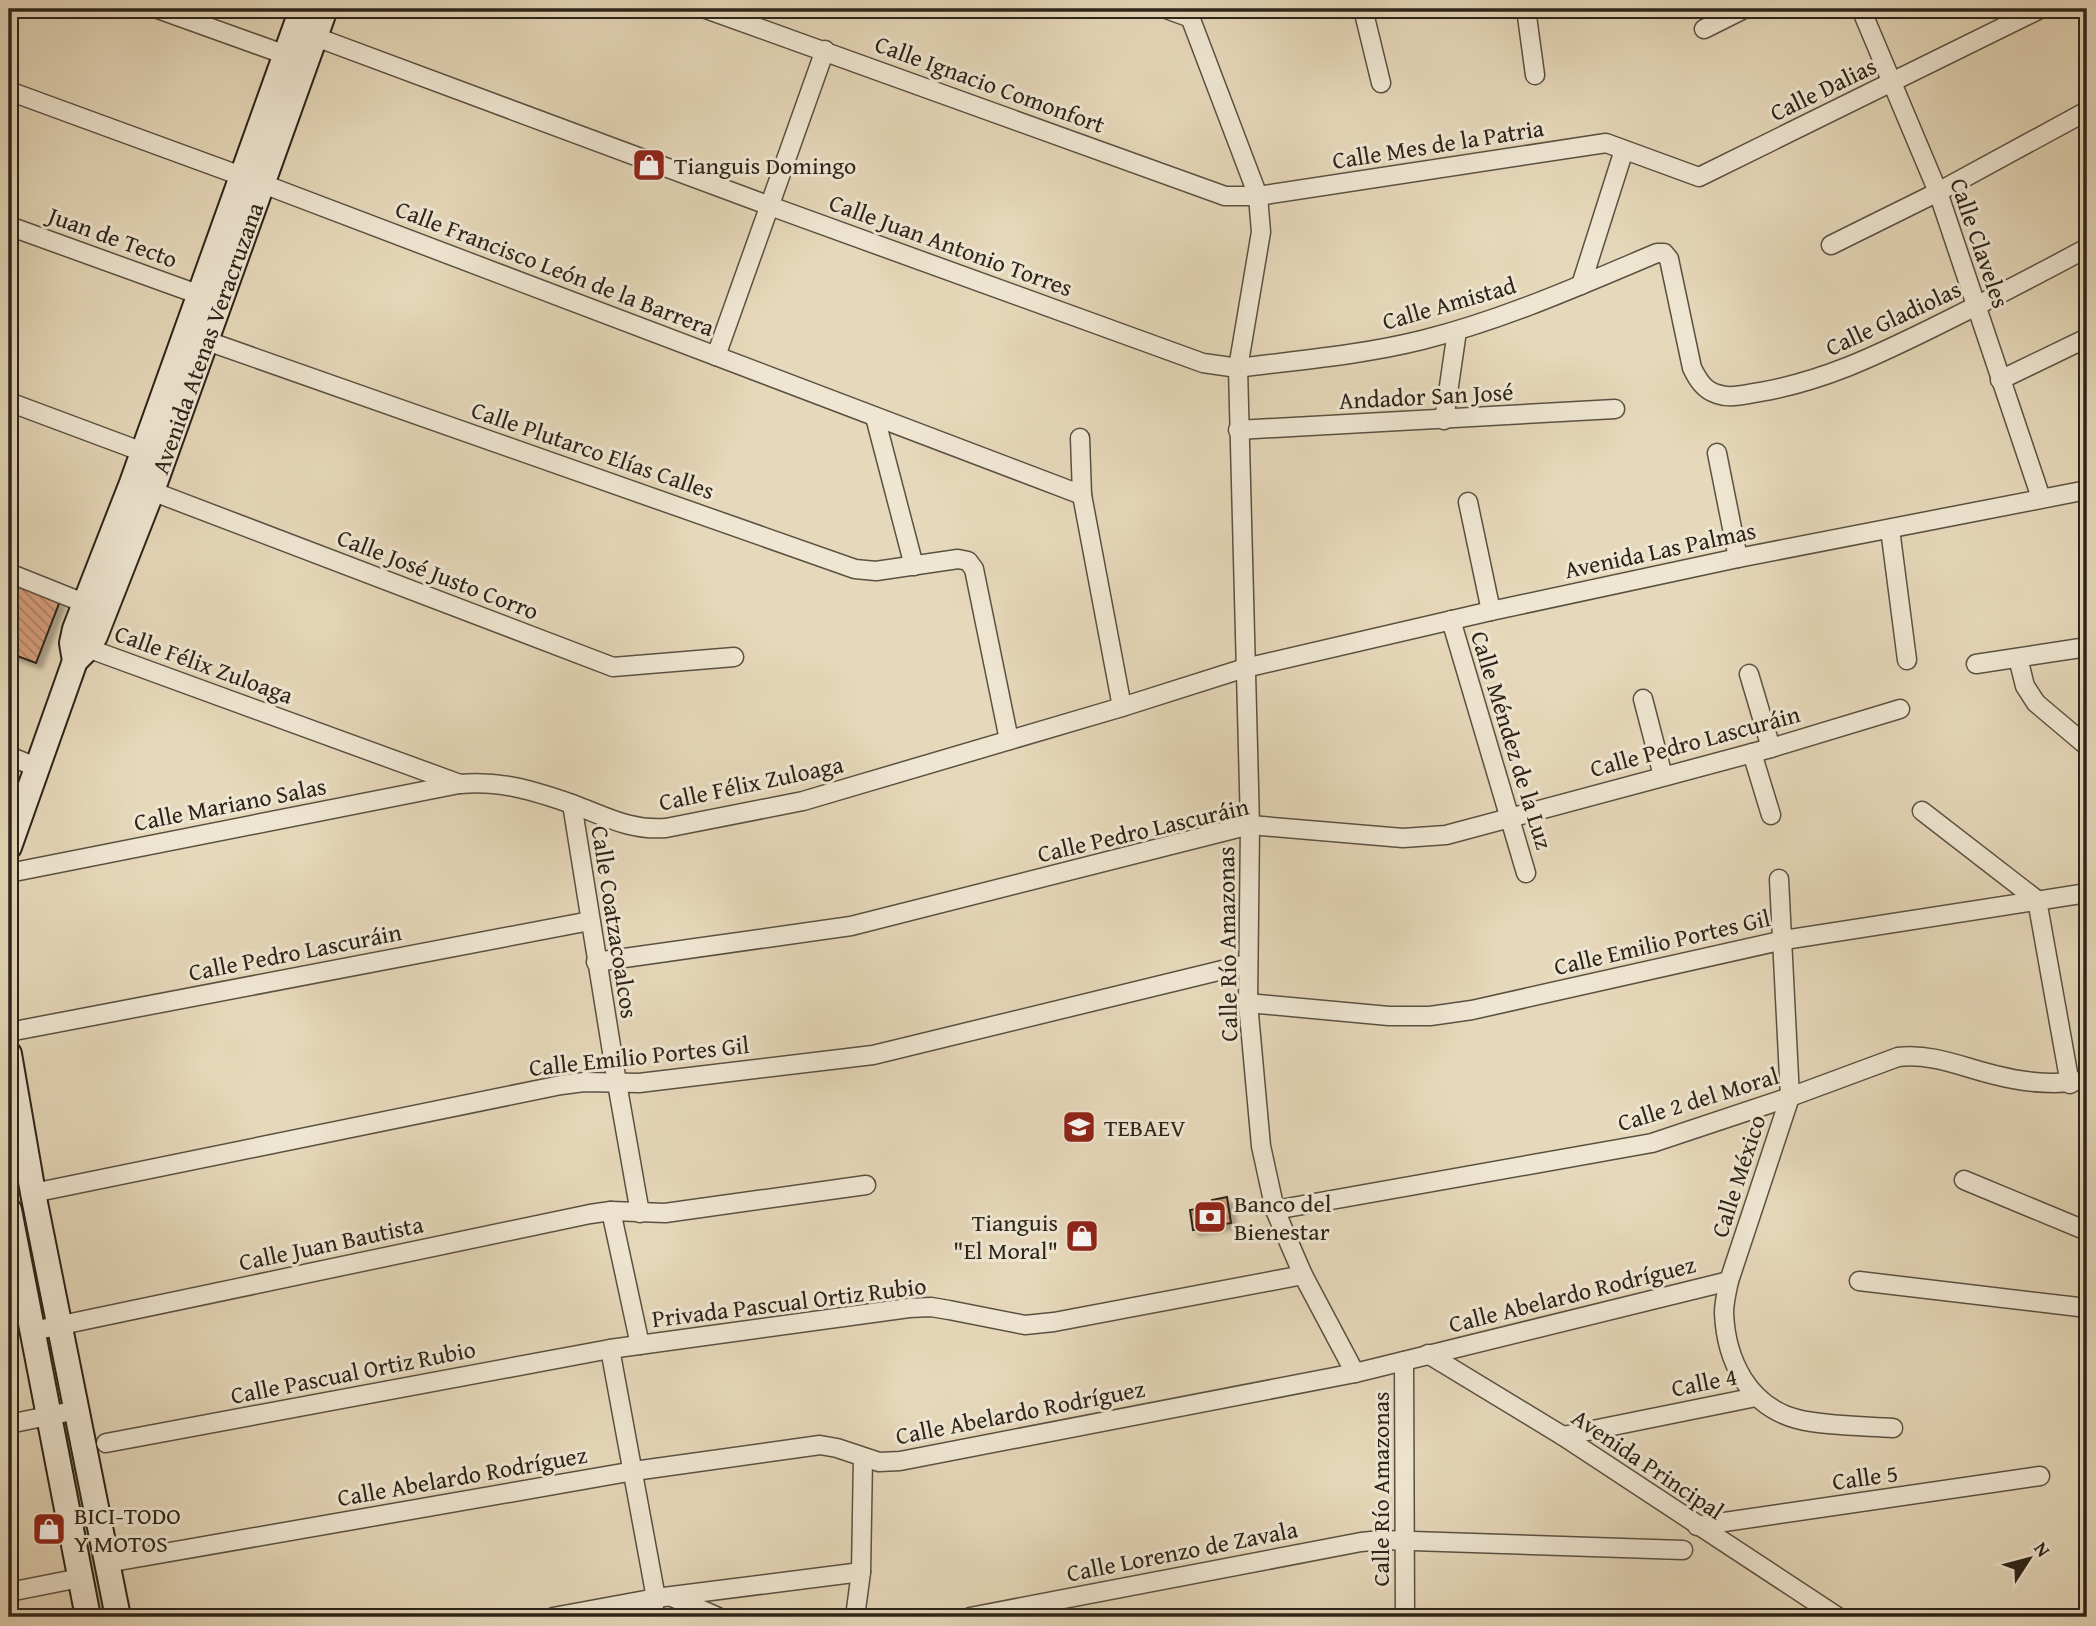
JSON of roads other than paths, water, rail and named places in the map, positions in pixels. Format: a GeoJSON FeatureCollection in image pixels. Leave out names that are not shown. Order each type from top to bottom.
{"type":"FeatureCollection","features":[{"type":"Feature","properties":{"kind":"main road","name":"Avenida Atenas Veracruzana"},"geometry":{"type":"LineString","coordinates":[[9,847],[78,651],[84,603],[142,487],[207,341],[286,55],[304,25],[325,9]]}},
{"type":"Feature","properties":{"kind":"main road","name":"Avenida Atenas Veracruzana"},"geometry":{"type":"LineString","coordinates":[[78,651],[95,636],[142,487],[144,452],[200,295],[253,180],[304,25]]}},
{"type":"Feature","properties":{"kind":"main road"},"geometry":{"type":"LineString","coordinates":[[9,1054],[33,1192],[118,1617]]}},
{"type":"Feature","properties":{"kind":"main road"},"geometry":{"type":"LineString","coordinates":[[9,1210],[12,1245],[33,1331],[88,1617]]}},
{"type":"Feature","properties":{"kind":"street"},"geometry":{"type":"LineString","coordinates":[[158,9],[286,55]]}},
{"type":"Feature","properties":{"kind":"street","name":"Calle Ignacio Comonfort"},"geometry":{"type":"LineString","coordinates":[[706,9],[1225,196],[1258,196]]}},
{"type":"Feature","properties":{"kind":"street"},"geometry":{"type":"LineString","coordinates":[[1166,9],[1188,13]]}},
{"type":"Feature","properties":{"kind":"street"},"geometry":{"type":"LineString","coordinates":[[1363,9],[1381,83]]}},
{"type":"Feature","properties":{"kind":"street"},"geometry":{"type":"LineString","coordinates":[[1526,9],[1535,75]]}},
{"type":"Feature","properties":{"kind":"street"},"geometry":{"type":"LineString","coordinates":[[1704,29],[1744,9]]}},
{"type":"Feature","properties":{"kind":"street","name":"Calle Claveles"},"geometry":{"type":"LineString","coordinates":[[1861,9],[1938,192],[2041,498]]}},
{"type":"Feature","properties":{"kind":"street","name":"Calle Dalias"},"geometry":{"type":"LineString","coordinates":[[1624,149],[1699,177],[2040,9]]}},
{"type":"Feature","properties":{"kind":"street","name":"Calle Río Amazonas"},"geometry":{"type":"LineString","coordinates":[[1188,13],[1258,196],[1261,232],[1238,368],[1250,825],[1248,1003],[1261,1146],[1275,1210],[1303,1275],[1355,1373]]}},
{"type":"Feature","properties":{"kind":"street","name":"Calle Juan Antonio Torres"},"geometry":{"type":"LineString","coordinates":[[304,25],[770,206],[1203,363],[1238,368]]}},
{"type":"Feature","properties":{"kind":"street"},"geometry":{"type":"LineString","coordinates":[[716,356],[825,50]]}},
{"type":"Feature","properties":{"kind":"street","name":"Calle Francisco León de la Barrera"},"geometry":{"type":"LineString","coordinates":[[9,91],[253,180],[1082,495]]}},
{"type":"Feature","properties":{"kind":"street"},"geometry":{"type":"LineString","coordinates":[[1831,245],[1938,192],[2087,111]]}},
{"type":"Feature","properties":{"kind":"street","name":"Calle Mes de la Patria"},"geometry":{"type":"LineString","coordinates":[[1258,196],[1606,143],[1624,149]]}},
{"type":"Feature","properties":{"kind":"street"},"geometry":{"type":"LineString","coordinates":[[1581,285],[1624,149]]}},
{"type":"Feature","properties":{"kind":"street","name":"Juan de Tecto"},"geometry":{"type":"LineString","coordinates":[[9,226],[200,295]]}},
{"type":"Feature","properties":{"kind":"street","name":"Calle Gladiolas"},"geometry":{"type":"LineString","coordinates":[[1709,391],[1720,396],[1734,396],[1797,385],[1828,376],[1975,307],[2087,248]]}},
{"type":"Feature","properties":{"kind":"street","name":"Calle Amistad"},"geometry":{"type":"LineString","coordinates":[[1238,368],[1383,349],[1457,331],[1581,285],[1657,253],[1664,253],[1670,259],[1692,368],[1709,391]]}},
{"type":"Feature","properties":{"kind":"street"},"geometry":{"type":"LineString","coordinates":[[1444,420],[1457,331]]}},
{"type":"Feature","properties":{"kind":"street"},"geometry":{"type":"LineString","coordinates":[[2000,380],[2087,338]]}},
{"type":"Feature","properties":{"kind":"street","name":"Calle Plutarco Elías Calles"},"geometry":{"type":"LineString","coordinates":[[207,341],[855,569],[876,571],[958,559],[968,561],[974,569],[1009,740]]}},
{"type":"Feature","properties":{"kind":"street"},"geometry":{"type":"LineString","coordinates":[[9,402],[144,452]]}},
{"type":"Feature","properties":{"kind":"street","name":"Andador San José"},"geometry":{"type":"LineString","coordinates":[[1238,430],[1615,410]]}},
{"type":"Feature","properties":{"kind":"street"},"geometry":{"type":"LineString","coordinates":[[875,417],[914,566]]}},
{"type":"Feature","properties":{"kind":"street"},"geometry":{"type":"LineString","coordinates":[[1080,438],[1082,495],[1122,707]]}},
{"type":"Feature","properties":{"kind":"street"},"geometry":{"type":"LineString","coordinates":[[1717,453],[1738,558]]}},
{"type":"Feature","properties":{"kind":"street","name":"Calle José Justo Corro"},"geometry":{"type":"LineString","coordinates":[[142,487],[614,667],[734,657]]}},
{"type":"Feature","properties":{"kind":"street","name":"Avenida Las Palmas"},"geometry":{"type":"LineString","coordinates":[[1245,668],[1738,558],[2087,490]]}},
{"type":"Feature","properties":{"kind":"street"},"geometry":{"type":"LineString","coordinates":[[1468,502],[1491,611]]}},
{"type":"Feature","properties":{"kind":"street"},"geometry":{"type":"LineString","coordinates":[[1890,529],[1907,660]]}},
{"type":"Feature","properties":{"kind":"street"},"geometry":{"type":"LineString","coordinates":[[9,573],[84,603]]}},
{"type":"Feature","properties":{"kind":"street","name":"Calle Méndez de la Luz"},"geometry":{"type":"LineString","coordinates":[[1451,620],[1526,873]]}},
{"type":"Feature","properties":{"kind":"street"},"geometry":{"type":"LineString","coordinates":[[1976,664],[2087,647]]}},
{"type":"Feature","properties":{"kind":"street","name":"Calle Félix Zuloaga"},"geometry":{"type":"LineString","coordinates":[[78,651],[460,784],[508,784],[646,830],[803,801],[1245,668]]}},
{"type":"Feature","properties":{"kind":"street"},"geometry":{"type":"LineString","coordinates":[[2018,658],[2025,686],[2036,703],[2087,746]]}},
{"type":"Feature","properties":{"kind":"street"},"geometry":{"type":"LineString","coordinates":[[1749,674],[1771,748]]}},
{"type":"Feature","properties":{"kind":"street"},"geometry":{"type":"LineString","coordinates":[[1643,699],[1663,776]]}},
{"type":"Feature","properties":{"kind":"street","name":"Calle Pedro Lascuráin"},"geometry":{"type":"LineString","coordinates":[[596,962],[851,926],[1250,825],[1403,838],[1446,835],[1771,748],[1900,709]]}},
{"type":"Feature","properties":{"kind":"street"},"geometry":{"type":"LineString","coordinates":[[1752,753],[1771,815]]}},
{"type":"Feature","properties":{"kind":"street"},"geometry":{"type":"LineString","coordinates":[[9,757],[36,766]]}},
{"type":"Feature","properties":{"kind":"street","name":"Calle Mariano Salas"},"geometry":{"type":"LineString","coordinates":[[9,873],[460,784]]}},
{"type":"Feature","properties":{"kind":"street","name":"Calle Coatzacoalcos"},"geometry":{"type":"LineString","coordinates":[[572,804],[596,962],[640,1213]]}},
{"type":"Feature","properties":{"kind":"street"},"geometry":{"type":"LineString","coordinates":[[1922,811],[2037,900],[2079,1082]]}},
{"type":"Feature","properties":{"kind":"street","name":"Calle México"},"geometry":{"type":"LineString","coordinates":[[1756,1397],[1735,1367],[1727,1340],[1724,1310],[1729,1281],[1790,1097],[1779,879]]}},
{"type":"Feature","properties":{"kind":"street","name":"Calle Emilio Portes Gil"},"geometry":{"type":"LineString","coordinates":[[1248,1003],[1389,1016],[1430,1016],[1472,1010],[1784,940],[2087,893]]}},
{"type":"Feature","properties":{"kind":"street","name":"Calle Pedro Lascuráin"},"geometry":{"type":"LineString","coordinates":[[9,1032],[590,921]]}},
{"type":"Feature","properties":{"kind":"street","name":"Calle Emilio Portes Gil"},"geometry":{"type":"LineString","coordinates":[[33,1192],[561,1084],[639,1083],[873,1055],[1247,964]]}},
{"type":"Feature","properties":{"kind":"street","name":"Calle 2 del Moral"},"geometry":{"type":"LineString","coordinates":[[1275,1210],[1652,1143],[1790,1097],[1898,1057],[1932,1057],[2023,1082],[2079,1082]]}},
{"type":"Feature","properties":{"kind":"street"},"geometry":{"type":"LineString","coordinates":[[1964,1180],[2087,1231]]}},
{"type":"Feature","properties":{"kind":"street","name":"Calle Juan Bautista"},"geometry":{"type":"LineString","coordinates":[[33,1331],[611,1211],[665,1213],[866,1185]]}},
{"type":"Feature","properties":{"kind":"street"},"geometry":{"type":"LineString","coordinates":[[611,1211],[640,1346]]}},
{"type":"Feature","properties":{"kind":"street","name":"Privada Pascual Ortiz Rubio"},"geometry":{"type":"LineString","coordinates":[[610,1349],[909,1308],[949,1310],[1025,1325],[1054,1322],[1303,1275]]}},
{"type":"Feature","properties":{"kind":"street","name":"Calle Abelardo Rodríguez"},"geometry":{"type":"LineString","coordinates":[[107,1563],[634,1471],[820,1445],[879,1462],[900,1461],[1355,1373],[1729,1281]]}},
{"type":"Feature","properties":{"kind":"street"},"geometry":{"type":"LineString","coordinates":[[1859,1281],[2087,1308]]}},
{"type":"Feature","properties":{"kind":"street"},"geometry":{"type":"LineString","coordinates":[[610,1349],[634,1471],[664,1598],[651,1617]]}},
{"type":"Feature","properties":{"kind":"street","name":"Calle Pascual Ortiz Rubio"},"geometry":{"type":"LineString","coordinates":[[106,1443],[610,1349]]}},
{"type":"Feature","properties":{"kind":"street","name":"Avenida Principal"},"geometry":{"type":"LineString","coordinates":[[1428,1354],[1563,1436],[1839,1617]]}},
{"type":"Feature","properties":{"kind":"street","name":"Calle Río Amazonas"},"geometry":{"type":"LineString","coordinates":[[1404,1361],[1405,1617]]}},
{"type":"Feature","properties":{"kind":"street","name":"Calle 4"},"geometry":{"type":"LineString","coordinates":[[1563,1436],[1756,1397],[1775,1410],[1798,1419],[1893,1428]]}},
{"type":"Feature","properties":{"kind":"street"},"geometry":{"type":"LineString","coordinates":[[9,1424],[76,1410]]}},
{"type":"Feature","properties":{"kind":"street"},"geometry":{"type":"LineString","coordinates":[[855,1617],[861,1572],[863,1458]]}},
{"type":"Feature","properties":{"kind":"street","name":"Calle 5"},"geometry":{"type":"LineString","coordinates":[[1698,1526],[2040,1476]]}},
{"type":"Feature","properties":{"kind":"street","name":"Calle Lorenzo de Zavala"},"geometry":{"type":"LineString","coordinates":[[970,1617],[1361,1542],[1405,1540],[1683,1550]]}},
{"type":"Feature","properties":{"kind":"street"},"geometry":{"type":"LineString","coordinates":[[553,1617],[664,1598],[861,1572]]}},
{"type":"Feature","properties":{"kind":"street"},"geometry":{"type":"LineString","coordinates":[[9,1592],[80,1577]]}},
{"type":"Feature","properties":{"kind":"street"},"geometry":{"type":"LineString","coordinates":[[664,1598],[718,1617]]}},
{"type":"Feature","properties":{"kind":"place","name":"Tianguis Domingo"},"geometry":{"type":"Point","coordinates":[649,165]}},
{"type":"Feature","properties":{"kind":"place","name":"TEBAEV"},"geometry":{"type":"Point","coordinates":[1079,1127]}},
{"type":"Feature","properties":{"kind":"place","name":"Banco del Bienestar"},"geometry":{"type":"Point","coordinates":[1210,1217]}},
{"type":"Feature","properties":{"kind":"place","name":"Tianguis \"El Moral\""},"geometry":{"type":"Point","coordinates":[1082,1236]}},
{"type":"Feature","properties":{"kind":"place","name":"BICI-TODO Y MOTOS"},"geometry":{"type":"Point","coordinates":[49,1529]}}]}
